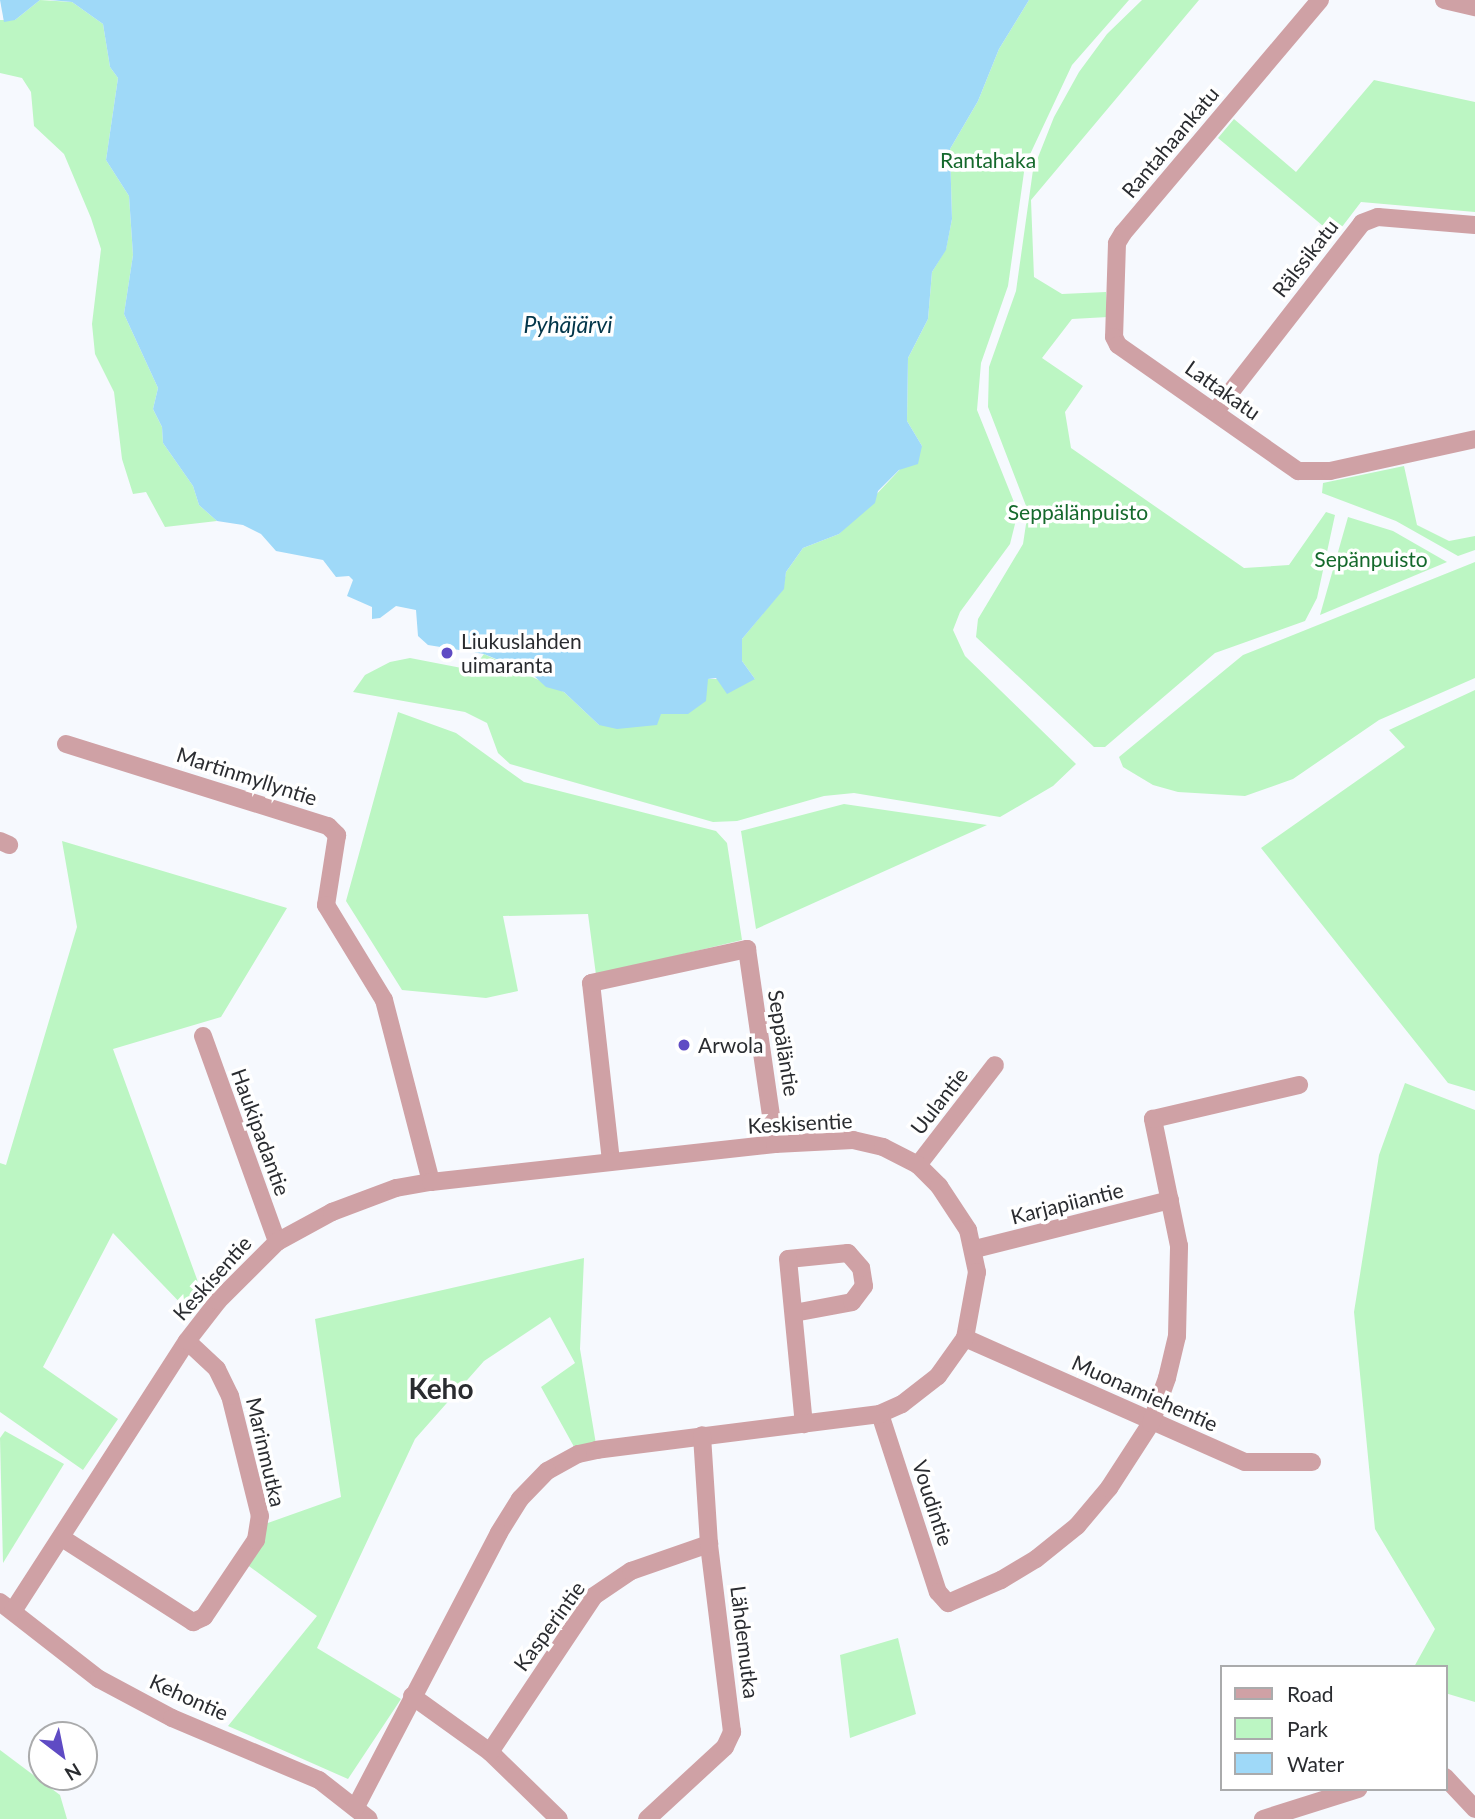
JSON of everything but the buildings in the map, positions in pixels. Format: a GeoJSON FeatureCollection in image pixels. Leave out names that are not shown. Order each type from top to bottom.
{"type":"FeatureCollection","features":[{"type":"Feature","properties":{"kind":"street","name":"Rantahaankatu"},"geometry":{"type":"LineString","coordinates":[[1114,337],[1117,243],[1123,233],[1320,0]]}},
{"type":"Feature","properties":{"kind":"street"},"geometry":{"type":"LineString","coordinates":[[1444,0],[1475,7]]}},
{"type":"Feature","properties":{"kind":"street","name":"Rälssikatu"},"geometry":{"type":"LineString","coordinates":[[1215,412],[1362,223],[1378,217],[1475,225]]}},
{"type":"Feature","properties":{"kind":"street","name":"Lattakatu"},"geometry":{"type":"LineString","coordinates":[[1114,337],[1118,345],[1298,471],[1312,474],[1475,439]]}},
{"type":"Feature","properties":{"kind":"street","name":"Martinmyllyntie"},"geometry":{"type":"LineString","coordinates":[[66,744],[316,822],[337,835],[326,905],[384,1000],[432,1182]]}},
{"type":"Feature","properties":{"kind":"street","name":"Seppäläntie"},"geometry":{"type":"LineString","coordinates":[[611,1161],[591,983],[747,949],[775,1144]]}},
{"type":"Feature","properties":{"kind":"street","name":"Haukipadantie"},"geometry":{"type":"LineString","coordinates":[[203,1036],[277,1242]]}},
{"type":"Feature","properties":{"kind":"street","name":"Uulantie"},"geometry":{"type":"LineString","coordinates":[[918,1165],[995,1065]]}},
{"type":"Feature","properties":{"kind":"street"},"geometry":{"type":"LineString","coordinates":[[1151,1423],[1170,1367],[1180,1303],[1179,1246],[1153,1119],[1299,1085]]}},
{"type":"Feature","properties":{"kind":"street","name":"Keskisentie"},"geometry":{"type":"LineString","coordinates":[[7,1606],[62,1538],[187,1341],[246,1269],[277,1242],[361,1199],[432,1182],[775,1144],[853,1140],[883,1147],[918,1165],[958,1212],[975,1249],[976,1293],[965,1338],[938,1376],[902,1404],[880,1414],[702,1435],[578,1454],[533,1484],[499,1533],[412,1696],[362,1813]]}},
{"type":"Feature","properties":{"kind":"street","name":"Karjapiiantie"},"geometry":{"type":"LineString","coordinates":[[975,1249],[1170,1200]]}},
{"type":"Feature","properties":{"kind":"street"},"geometry":{"type":"LineString","coordinates":[[794,1313],[852,1302],[864,1286],[862,1268],[848,1253],[788,1259],[804,1424]]}},
{"type":"Feature","properties":{"kind":"street","name":"Muonamiehentie"},"geometry":{"type":"LineString","coordinates":[[965,1338],[1151,1423],[1245,1462],[1312,1462]]}},
{"type":"Feature","properties":{"kind":"street","name":"Marinmutka"},"geometry":{"type":"LineString","coordinates":[[62,1538],[193,1622],[204,1617],[256,1541],[260,1516],[230,1396],[217,1368],[187,1341]]}},
{"type":"Feature","properties":{"kind":"street","name":"Voudintie"},"geometry":{"type":"LineString","coordinates":[[880,1414],[938,1592],[948,1603],[1001,1580],[1077,1526],[1109,1488],[1151,1423]]}},
{"type":"Feature","properties":{"kind":"street","name":"Lähdemutka"},"geometry":{"type":"LineString","coordinates":[[647,1819],[726,1747],[732,1732],[709,1544],[702,1435]]}},
{"type":"Feature","properties":{"kind":"street","name":"Kasperintie"},"geometry":{"type":"LineString","coordinates":[[490,1752],[594,1596],[631,1571],[709,1544]]}},
{"type":"Feature","properties":{"kind":"street","name":"Kehontie"},"geometry":{"type":"LineString","coordinates":[[7,1606],[99,1679],[172,1718],[287,1763],[319,1780],[362,1813]]}},
{"type":"Feature","properties":{"kind":"street"},"geometry":{"type":"LineString","coordinates":[[412,1696],[490,1752],[559,1819]]}},
{"type":"Feature","properties":{"kind":"street"},"geometry":{"type":"LineString","coordinates":[[1447,1779],[1475,1810]]}},
{"type":"Feature","properties":{"kind":"street"},"geometry":{"type":"LineString","coordinates":[[1263,1819],[1352,1791]]}},
{"type":"Feature","properties":{"kind":"green space"},"geometry":{"type":"Polygon","coordinates":[[[40,0],[72,2],[103,24],[110,67],[118,78],[106,160],[129,196],[133,255],[124,314],[158,388],[153,409],[162,427],[163,443],[193,486],[199,505],[217,521],[165,527],[146,492],[133,494],[122,459],[114,392],[95,354],[92,324],[101,249],[64,154],[34,126],[31,92],[22,78],[0,73],[0,20],[15,20],[40,0]]]}},
{"type":"Feature","properties":{"kind":"green space","name":"Rantahaka"},"geometry":{"type":"Polygon","coordinates":[[[1029,0],[1129,0],[1072,65],[1025,165],[1008,286],[981,363],[977,410],[1018,512],[1010,544],[960,612],[953,630],[965,656],[1076,764],[1053,786],[1000,817],[854,793],[824,796],[737,821],[713,822],[510,764],[498,753],[487,723],[465,712],[353,692],[365,675],[390,662],[410,658],[472,670],[484,654],[564,692],[599,725],[661,714],[708,679],[755,679],[742,661],[742,639],[783,589],[786,572],[803,548],[839,534],[922,446],[907,421],[908,358],[928,319],[932,272],[946,249],[952,219],[950,149],[978,101],[999,49],[1029,0]]]}},
{"type":"Feature","properties":{"kind":"green space","name":"Seppälänpuisto"},"geometry":{"type":"Polygon","coordinates":[[[1142,0],[1199,0],[1031,200],[1034,277],[1062,294],[1106,292],[1108,317],[1072,319],[1042,358],[1083,386],[1065,412],[1071,448],[1244,568],[1289,565],[1326,512],[1335,515],[1317,598],[1305,621],[1215,653],[1105,747],[1094,747],[976,637],[978,619],[1023,544],[1028,511],[988,407],[989,367],[1016,291],[1033,170],[1054,117],[1079,72],[1107,34],[1142,0]]]}},
{"type":"Feature","properties":{"kind":"green space"},"geometry":{"type":"Polygon","coordinates":[[[1374,80],[1475,102],[1475,212],[1361,202],[1335,236],[1218,138],[1234,119],[1296,172],[1374,80]]]}},
{"type":"Feature","properties":{"kind":"green space"},"geometry":{"type":"Polygon","coordinates":[[[1404,466],[1417,525],[1449,541],[1475,536],[1475,550],[1458,556],[1396,521],[1322,493],[1323,483],[1404,466]]]}},
{"type":"Feature","properties":{"kind":"green space","name":"Sepänpuisto"},"geometry":{"type":"Polygon","coordinates":[[[1348,517],[1393,531],[1447,562],[1320,615],[1348,517]]]}},
{"type":"Feature","properties":{"kind":"green space"},"geometry":{"type":"Polygon","coordinates":[[[1475,562],[1475,678],[1379,720],[1293,779],[1245,796],[1178,792],[1153,785],[1123,767],[1119,757],[1243,655],[1475,562]]]}},
{"type":"Feature","properties":{"kind":"green space"},"geometry":{"type":"Polygon","coordinates":[[[1475,690],[1475,1091],[1448,1083],[1261,848],[1405,747],[1389,730],[1475,690]]]}},
{"type":"Feature","properties":{"kind":"green space"},"geometry":{"type":"Polygon","coordinates":[[[398,712],[456,733],[524,782],[716,831],[727,843],[742,940],[596,975],[588,914],[503,916],[518,991],[486,998],[402,990],[346,901],[398,712]]]}},
{"type":"Feature","properties":{"kind":"green space"},"geometry":{"type":"Polygon","coordinates":[[[844,804],[987,825],[756,929],[741,831],[844,804]]]}},
{"type":"Feature","properties":{"kind":"green space"},"geometry":{"type":"Polygon","coordinates":[[[62,841],[287,908],[221,1017],[113,1049],[202,1293],[188,1311],[113,1233],[43,1367],[118,1419],[83,1470],[0,1412],[0,1163],[6,1165],[77,927],[62,841]]]}},
{"type":"Feature","properties":{"kind":"green space"},"geometry":{"type":"Polygon","coordinates":[[[1405,1083],[1475,1110],[1475,1702],[1447,1694],[1447,1665],[1415,1665],[1435,1629],[1375,1529],[1354,1312],[1379,1155],[1405,1083]]]}},
{"type":"Feature","properties":{"kind":"green space"},"geometry":{"type":"Polygon","coordinates":[[[584,1258],[580,1349],[597,1450],[578,1454],[541,1387],[575,1363],[550,1317],[484,1361],[415,1439],[317,1648],[401,1699],[348,1779],[228,1726],[317,1616],[246,1564],[265,1524],[341,1497],[315,1319],[584,1258]]]}},
{"type":"Feature","properties":{"kind":"green space"},"geometry":{"type":"Polygon","coordinates":[[[5,1431],[64,1464],[3,1563],[0,1438],[5,1431]]]}},
{"type":"Feature","properties":{"kind":"green space"},"geometry":{"type":"Polygon","coordinates":[[[898,1638],[916,1714],[850,1738],[840,1655],[898,1638]]]}},
{"type":"Feature","properties":{"kind":"green space"},"geometry":{"type":"Polygon","coordinates":[[[0,1750],[28,1771],[28,1791],[55,1791],[60,1795],[67,1819],[0,1819],[0,1750]]]}},
{"type":"Feature","properties":{"kind":"water"},"geometry":{"type":"Polygon","coordinates":[[[0,0],[40,0],[15,20],[4,22],[0,0]]]}},
{"type":"Feature","properties":{"kind":"water","name":"Pyhäjärvi"},"geometry":{"type":"Polygon","coordinates":[[[50,0],[1029,0],[999,49],[978,101],[950,149],[952,219],[946,250],[932,272],[928,319],[908,358],[907,421],[922,446],[918,464],[899,470],[878,491],[875,503],[839,534],[803,548],[786,572],[784,589],[742,639],[742,661],[755,679],[727,694],[716,678],[708,679],[706,701],[688,714],[661,714],[657,725],[617,729],[599,725],[564,692],[546,687],[532,674],[484,654],[428,645],[418,636],[416,610],[396,606],[380,618],[372,619],[372,607],[347,596],[353,580],[349,576],[336,577],[323,560],[276,551],[261,534],[243,525],[217,521],[199,505],[193,486],[163,443],[162,427],[153,409],[158,388],[124,314],[133,255],[129,196],[106,160],[118,78],[110,67],[103,24],[72,2],[50,0]]]}},
{"type":"Feature","properties":{"kind":"place","name":"Liukuslahden uimaranta"},"geometry":{"type":"Point","coordinates":[447,653]}},
{"type":"Feature","properties":{"kind":"place","name":"Arwola"},"geometry":{"type":"Point","coordinates":[684,1045]}},
{"type":"Feature","properties":{"kind":"district","name":"Keho"},"geometry":{"type":"Point","coordinates":[441,1388]}}]}
